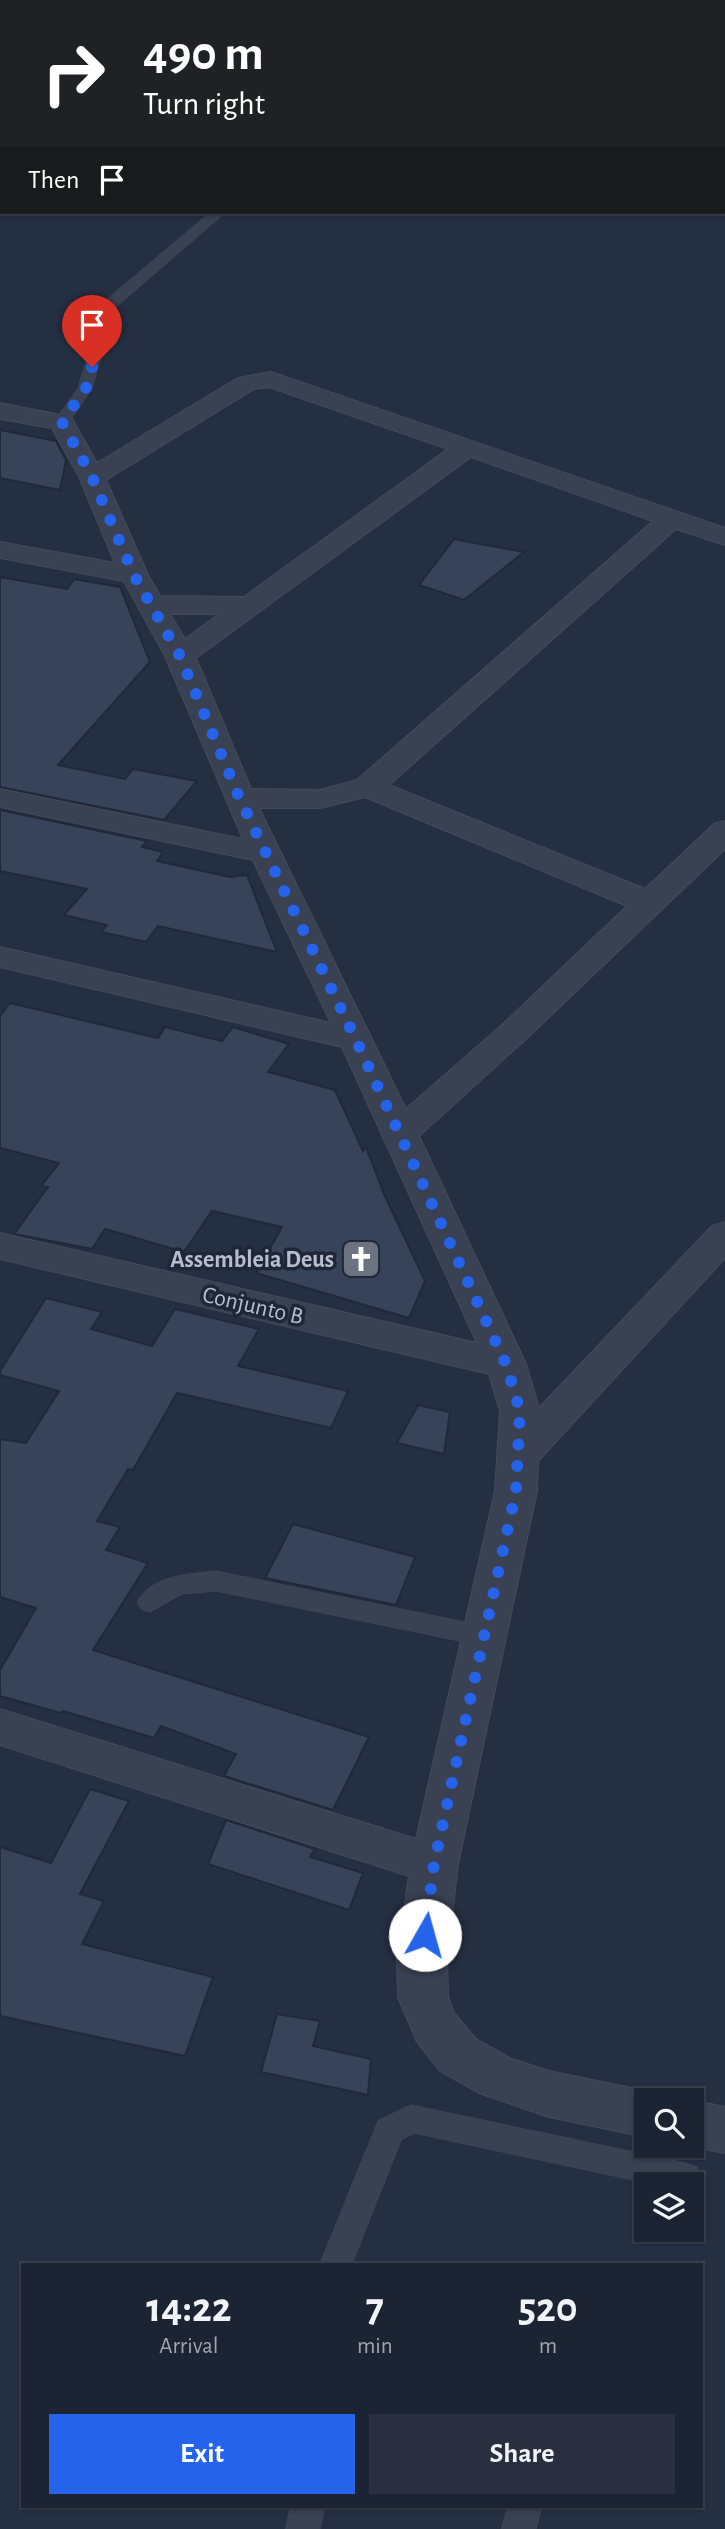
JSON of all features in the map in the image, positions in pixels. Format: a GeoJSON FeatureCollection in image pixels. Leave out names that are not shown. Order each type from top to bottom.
{"type":"FeatureCollection","features":[{"type":"Feature","properties":{"kind":"street"},"geometry":{"type":"LineString","coordinates":[[92,477],[247,383],[271,379],[725,537]]}},
{"type":"Feature","properties":{"kind":"street"},"geometry":{"type":"LineString","coordinates":[[0,411],[62,422],[92,477],[142,589],[180,656],[239,797],[356,1040],[506,1364],[520,1411],[520,1454],[516,1491],[434,1864],[422,1959],[423,1997],[435,2026],[458,2054],[497,2077],[549,2094],[634,2112]]}},
{"type":"Feature","properties":{"kind":"street"},"geometry":{"type":"LineString","coordinates":[[180,656],[468,447]]}},
{"type":"Feature","properties":{"kind":"street"},"geometry":{"type":"LineString","coordinates":[[239,797],[320,799],[368,787],[672,518]]}},
{"type":"Feature","properties":{"kind":"street"},"geometry":{"type":"LineString","coordinates":[[0,550],[142,589],[181,606],[251,605]]}},
{"type":"Feature","properties":{"kind":"street"},"geometry":{"type":"LineString","coordinates":[[368,787],[649,903]]}},
{"type":"Feature","properties":{"kind":"street"},"geometry":{"type":"LineString","coordinates":[[0,798],[266,853]]}},
{"type":"Feature","properties":{"kind":"street"},"geometry":{"type":"LineString","coordinates":[[398,1134],[514,1032],[725,831]]}},
{"type":"Feature","properties":{"kind":"street"},"geometry":{"type":"LineString","coordinates":[[0,957],[356,1040]]}},
{"type":"Feature","properties":{"kind":"street"},"geometry":{"type":"LineString","coordinates":[[520,1454],[725,1235]]}},
{"type":"Feature","properties":{"kind":"street","name":"Conjunto B"},"geometry":{"type":"LineString","coordinates":[[0,1246],[506,1364]]}},
{"type":"Feature","properties":{"kind":"street"},"geometry":{"type":"LineString","coordinates":[[0,1727],[434,1864]]}},
{"type":"Feature","properties":{"kind":"street"},"geometry":{"type":"LineString","coordinates":[[704,2126],[725,2130]]}},
{"type":"Feature","properties":{"kind":"lane"},"geometry":{"type":"LineString","coordinates":[[62,422],[86,388],[109,305],[217,214]]}},
{"type":"Feature","properties":{"kind":"lane"},"geometry":{"type":"LineString","coordinates":[[150,1602],[177,1585],[216,1581],[484,1636]]}},
{"type":"Feature","properties":{"kind":"lane"},"geometry":{"type":"LineString","coordinates":[[336,2263],[389,2131],[411,2119],[667,2172]]}},
{"type":"Feature","properties":{"kind":"lane"},"geometry":{"type":"LineString","coordinates":[[303,2529],[308,2508]]}},
{"type":"Feature","properties":{"kind":"lane"},"geometry":{"type":"LineString","coordinates":[[519,2529],[524,2508]]}},
{"type":"Feature","properties":{"kind":"building"},"geometry":{"type":"Polygon","coordinates":[[[0,430],[56,441],[66,460],[60,490],[0,478],[0,430]]]}},
{"type":"Feature","properties":{"kind":"building"},"geometry":{"type":"Polygon","coordinates":[[[454,539],[524,552],[464,600],[419,585],[454,539]]]}},
{"type":"Feature","properties":{"kind":"building"},"geometry":{"type":"Polygon","coordinates":[[[0,577],[67,589],[74,579],[120,587],[150,662],[58,765],[125,779],[133,769],[197,781],[164,820],[0,787],[0,577]]]}},
{"type":"Feature","properties":{"kind":"building"},"geometry":{"type":"Polygon","coordinates":[[[0,810],[147,841],[142,847],[163,852],[157,861],[230,877],[247,875],[277,952],[158,926],[146,942],[101,932],[107,925],[64,915],[87,889],[0,871],[0,810]]]}},
{"type":"Feature","properties":{"kind":"building"},"geometry":{"type":"Polygon","coordinates":[[[10,1003],[158,1038],[165,1027],[222,1041],[233,1027],[289,1044],[268,1072],[335,1090],[363,1151],[366,1147],[384,1194],[425,1281],[409,1318],[256,1273],[282,1227],[212,1211],[184,1252],[105,1229],[92,1249],[14,1234],[48,1187],[41,1186],[59,1163],[0,1148],[0,1016],[10,1003]]]}},
{"type":"Feature","properties":{"kind":"building"},"geometry":{"type":"Polygon","coordinates":[[[46,1298],[102,1312],[91,1329],[152,1346],[175,1309],[259,1329],[238,1366],[348,1391],[331,1428],[177,1393],[133,1470],[128,1469],[97,1521],[120,1527],[106,1550],[148,1563],[93,1650],[369,1737],[333,1810],[224,1776],[236,1754],[161,1726],[154,1738],[63,1711],[61,1713],[0,1696],[0,1670],[36,1608],[0,1597],[0,1439],[26,1443],[59,1391],[0,1375],[0,1371],[46,1298]]]}},
{"type":"Feature","properties":{"kind":"building"},"geometry":{"type":"Polygon","coordinates":[[[418,1405],[450,1412],[444,1454],[397,1443],[418,1405]]]}},
{"type":"Feature","properties":{"kind":"building"},"geometry":{"type":"Polygon","coordinates":[[[293,1524],[415,1557],[396,1605],[265,1578],[293,1524]]]}},
{"type":"Feature","properties":{"kind":"building"},"geometry":{"type":"Polygon","coordinates":[[[90,1789],[129,1801],[80,1894],[104,1901],[82,1944],[213,1977],[185,2056],[0,2016],[0,1847],[51,1863],[90,1789]]]}},
{"type":"Feature","properties":{"kind":"building"},"geometry":{"type":"Polygon","coordinates":[[[226,1820],[315,1849],[310,1857],[363,1873],[349,1910],[208,1864],[226,1820]]]}},
{"type":"Feature","properties":{"kind":"building"},"geometry":{"type":"Polygon","coordinates":[[[277,2014],[320,2021],[313,2046],[371,2059],[368,2095],[261,2072],[277,2014]]]}},
{"type":"Feature","properties":{"kind":"place","name":"Assembleia Deus"},"geometry":{"type":"Point","coordinates":[361,1259]}},
{"type":"Feature","properties":{"kind":"route"},"geometry":{"type":"LineString","coordinates":[[92,367],[86,388],[71,413],[62,422],[92,477],[134,575],[180,656],[239,797],[356,1040],[506,1364],[520,1411],[520,1454],[516,1491],[434,1864],[425,1935]]}}]}
